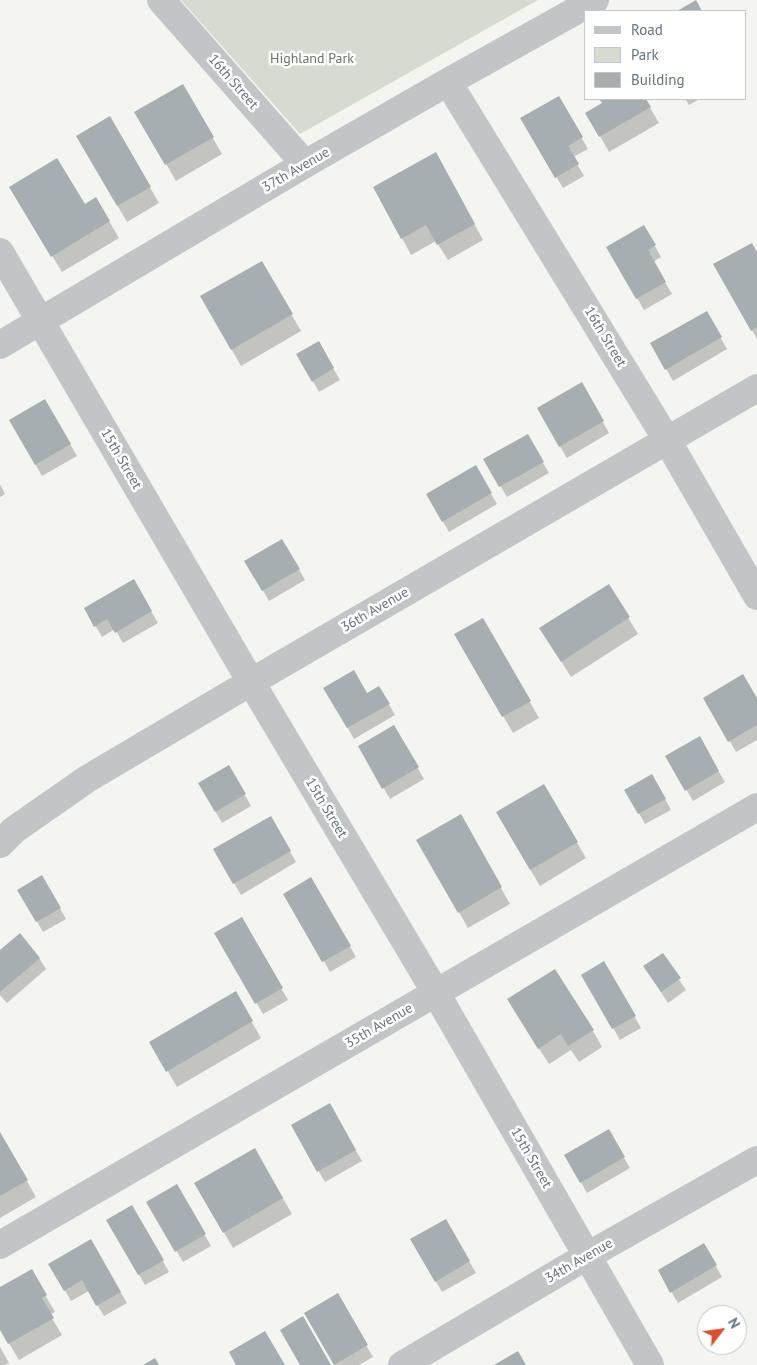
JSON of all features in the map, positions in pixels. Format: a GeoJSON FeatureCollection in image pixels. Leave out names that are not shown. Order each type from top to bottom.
{"type":"FeatureCollection","features":[{"type":"Feature","properties":{"kind":"street","name":"16th Street"},"geometry":{"type":"LineString","coordinates":[[161,0],[305,164]]}},
{"type":"Feature","properties":{"kind":"street","name":"37th Avenue"},"geometry":{"type":"LineString","coordinates":[[0,345],[305,164],[595,0]]}},
{"type":"Feature","properties":{"kind":"street","name":"16th Street"},"geometry":{"type":"LineString","coordinates":[[448,82],[667,440],[757,596]]}},
{"type":"Feature","properties":{"kind":"street","name":"15th Street"},"geometry":{"type":"LineString","coordinates":[[0,252],[251,682],[436,993],[650,1365]]}},
{"type":"Feature","properties":{"kind":"street","name":"36th Avenue"},"geometry":{"type":"LineString","coordinates":[[0,844],[14,830],[87,779],[757,388]]}},
{"type":"Feature","properties":{"kind":"street","name":"35th Avenue"},"geometry":{"type":"LineString","coordinates":[[0,1245],[757,806]]}},
{"type":"Feature","properties":{"kind":"street","name":"34th Avenue"},"geometry":{"type":"LineString","coordinates":[[402,1365],[587,1256],[757,1160]]}},
{"type":"Feature","properties":{"kind":"green space","name":"Highland Park"},"geometry":{"type":"Polygon","coordinates":[[[181,0],[538,0],[300,134],[181,0]]]}},
{"type":"Feature","properties":{"kind":"building"},"geometry":{"type":"Polygon","coordinates":[[[696,0],[701,10],[679,10],[696,0]]]}},
{"type":"Feature","properties":{"kind":"building"},"geometry":{"type":"Polygon","coordinates":[[[183,84],[214,137],[165,165],[134,112],[183,84]]]}},
{"type":"Feature","properties":{"kind":"building"},"geometry":{"type":"Polygon","coordinates":[[[559,96],[583,137],[568,146],[579,164],[555,178],[520,118],[559,96]]]}},
{"type":"Feature","properties":{"kind":"building"},"geometry":{"type":"Polygon","coordinates":[[[600,100],[647,100],[651,107],[599,137],[585,113],[602,103],[600,100]]]}},
{"type":"Feature","properties":{"kind":"building"},"geometry":{"type":"Polygon","coordinates":[[[110,116],[151,187],[117,206],[76,136],[110,116]]]}},
{"type":"Feature","properties":{"kind":"building"},"geometry":{"type":"Polygon","coordinates":[[[436,152],[475,224],[437,245],[426,225],[401,239],[373,187],[436,152]]]}},
{"type":"Feature","properties":{"kind":"building"},"geometry":{"type":"Polygon","coordinates":[[[57,158],[85,204],[96,197],[110,221],[51,257],[9,187],[57,158]]]}},
{"type":"Feature","properties":{"kind":"building"},"geometry":{"type":"Polygon","coordinates":[[[644,225],[656,245],[648,250],[666,282],[636,299],[606,247],[644,225]]]}},
{"type":"Feature","properties":{"kind":"building"},"geometry":{"type":"Polygon","coordinates":[[[752,243],[757,252],[757,327],[751,331],[713,264],[752,243]]]}},
{"type":"Feature","properties":{"kind":"building"},"geometry":{"type":"Polygon","coordinates":[[[262,261],[293,314],[231,350],[200,296],[262,261]]]}},
{"type":"Feature","properties":{"kind":"building"},"geometry":{"type":"Polygon","coordinates":[[[707,311],[722,337],[665,370],[650,343],[707,311]]]}},
{"type":"Feature","properties":{"kind":"building"},"geometry":{"type":"Polygon","coordinates":[[[319,341],[334,368],[312,382],[296,354],[319,341]]]}},
{"type":"Feature","properties":{"kind":"building"},"geometry":{"type":"Polygon","coordinates":[[[582,382],[604,421],[559,447],[537,408],[582,382]]]}},
{"type":"Feature","properties":{"kind":"building"},"geometry":{"type":"Polygon","coordinates":[[[45,399],[71,444],[35,465],[9,420],[45,399]]]}},
{"type":"Feature","properties":{"kind":"building"},"geometry":{"type":"Polygon","coordinates":[[[528,434],[544,462],[499,487],[483,459],[528,434]]]}},
{"type":"Feature","properties":{"kind":"building"},"geometry":{"type":"Polygon","coordinates":[[[476,465],[492,493],[442,522],[426,494],[476,465]]]}},
{"type":"Feature","properties":{"kind":"building"},"geometry":{"type":"Polygon","coordinates":[[[282,539],[300,569],[262,591],[244,561],[282,539]]]}},
{"type":"Feature","properties":{"kind":"building"},"geometry":{"type":"Polygon","coordinates":[[[134,579],[152,611],[115,633],[107,619],[94,627],[84,608],[134,579]]]}},
{"type":"Feature","properties":{"kind":"building"},"geometry":{"type":"Polygon","coordinates":[[[609,584],[630,617],[561,662],[539,628],[609,584]]]}},
{"type":"Feature","properties":{"kind":"building"},"geometry":{"type":"Polygon","coordinates":[[[483,618],[531,701],[502,717],[454,634],[483,618]]]}},
{"type":"Feature","properties":{"kind":"building"},"geometry":{"type":"Polygon","coordinates":[[[354,670],[367,693],[379,686],[390,704],[347,728],[323,688],[354,670]]]}},
{"type":"Feature","properties":{"kind":"building"},"geometry":{"type":"Polygon","coordinates":[[[743,674],[757,698],[757,725],[728,742],[703,698],[743,674]]]}},
{"type":"Feature","properties":{"kind":"building"},"geometry":{"type":"Polygon","coordinates":[[[394,725],[419,767],[382,789],[358,746],[394,725]]]}},
{"type":"Feature","properties":{"kind":"building"},"geometry":{"type":"Polygon","coordinates":[[[700,736],[719,771],[685,791],[665,756],[700,736]]]}},
{"type":"Feature","properties":{"kind":"building"},"geometry":{"type":"Polygon","coordinates":[[[229,765],[246,794],[215,812],[198,783],[229,765]]]}},
{"type":"Feature","properties":{"kind":"building"},"geometry":{"type":"Polygon","coordinates":[[[652,774],[666,799],[638,814],[624,790],[652,774]]]}},
{"type":"Feature","properties":{"kind":"building"},"geometry":{"type":"Polygon","coordinates":[[[544,784],[578,842],[530,870],[496,812],[544,784]]]}},
{"type":"Feature","properties":{"kind":"building"},"geometry":{"type":"Polygon","coordinates":[[[461,814],[502,887],[458,913],[416,840],[461,814]]]}},
{"type":"Feature","properties":{"kind":"building"},"geometry":{"type":"Polygon","coordinates":[[[271,816],[291,851],[233,884],[213,849],[271,816]]]}},
{"type":"Feature","properties":{"kind":"building"},"geometry":{"type":"Polygon","coordinates":[[[42,875],[61,908],[36,922],[17,890],[42,875]]]}},
{"type":"Feature","properties":{"kind":"building"},"geometry":{"type":"Polygon","coordinates":[[[311,877],[351,946],[322,962],[283,894],[311,877]]]}},
{"type":"Feature","properties":{"kind":"building"},"geometry":{"type":"Polygon","coordinates":[[[242,917],[283,988],[255,1004],[214,933],[242,917]]]}},
{"type":"Feature","properties":{"kind":"building"},"geometry":{"type":"Polygon","coordinates":[[[20,933],[40,958],[0,992],[0,950],[20,933]]]}},
{"type":"Feature","properties":{"kind":"building"},"geometry":{"type":"Polygon","coordinates":[[[663,953],[681,978],[661,992],[643,966],[663,953]]]}},
{"type":"Feature","properties":{"kind":"building"},"geometry":{"type":"Polygon","coordinates":[[[604,961],[636,1016],[612,1029],[581,975],[604,961]]]}},
{"type":"Feature","properties":{"kind":"building"},"geometry":{"type":"Polygon","coordinates":[[[555,969],[594,1030],[568,1046],[561,1034],[538,1049],[507,999],[555,969]]]}},
{"type":"Feature","properties":{"kind":"building"},"geometry":{"type":"Polygon","coordinates":[[[236,991],[253,1021],[166,1072],[149,1042],[236,991]]]}},
{"type":"Feature","properties":{"kind":"building"},"geometry":{"type":"Polygon","coordinates":[[[330,1103],[356,1150],[317,1172],[291,1125],[330,1103]]]}},
{"type":"Feature","properties":{"kind":"building"},"geometry":{"type":"Polygon","coordinates":[[[609,1129],[625,1157],[580,1183],[564,1155],[609,1129]]]}},
{"type":"Feature","properties":{"kind":"building"},"geometry":{"type":"Polygon","coordinates":[[[0,1132],[28,1180],[0,1196],[0,1132]]]}},
{"type":"Feature","properties":{"kind":"building"},"geometry":{"type":"Polygon","coordinates":[[[255,1148],[283,1198],[223,1233],[194,1183],[255,1148]]]}},
{"type":"Feature","properties":{"kind":"building"},"geometry":{"type":"Polygon","coordinates":[[[177,1184],[206,1234],[175,1252],[146,1202],[177,1184]]]}},
{"type":"Feature","properties":{"kind":"building"},"geometry":{"type":"Polygon","coordinates":[[[132,1205],[164,1260],[138,1275],[106,1220],[132,1205]]]}},
{"type":"Feature","properties":{"kind":"building"},"geometry":{"type":"Polygon","coordinates":[[[446,1219],[470,1261],[435,1282],[410,1239],[446,1219]]]}},
{"type":"Feature","properties":{"kind":"building"},"geometry":{"type":"Polygon","coordinates":[[[91,1239],[121,1292],[96,1306],[82,1280],[64,1291],[48,1264],[91,1239]]]}},
{"type":"Feature","properties":{"kind":"building"},"geometry":{"type":"Polygon","coordinates":[[[704,1243],[717,1265],[670,1293],[658,1270],[704,1243]]]}},
{"type":"Feature","properties":{"kind":"building"},"geometry":{"type":"Polygon","coordinates":[[[32,1269],[47,1295],[42,1298],[54,1318],[8,1344],[0,1330],[0,1287],[32,1269]]]}},
{"type":"Feature","properties":{"kind":"building"},"geometry":{"type":"Polygon","coordinates":[[[338,1293],[368,1345],[334,1365],[304,1313],[338,1293]]]}},
{"type":"Feature","properties":{"kind":"building"},"geometry":{"type":"Polygon","coordinates":[[[303,1316],[331,1365],[300,1365],[280,1330],[303,1316]]]}},
{"type":"Feature","properties":{"kind":"building"},"geometry":{"type":"Polygon","coordinates":[[[265,1331],[285,1365],[236,1365],[229,1352],[265,1331]]]}},
{"type":"Feature","properties":{"kind":"building"},"geometry":{"type":"Polygon","coordinates":[[[518,1351],[526,1365],[494,1365],[518,1351]]]}},
{"type":"Feature","properties":{"kind":"building"},"geometry":{"type":"Polygon","coordinates":[[[155,1358],[159,1365],[143,1365],[155,1358]]]}}]}
